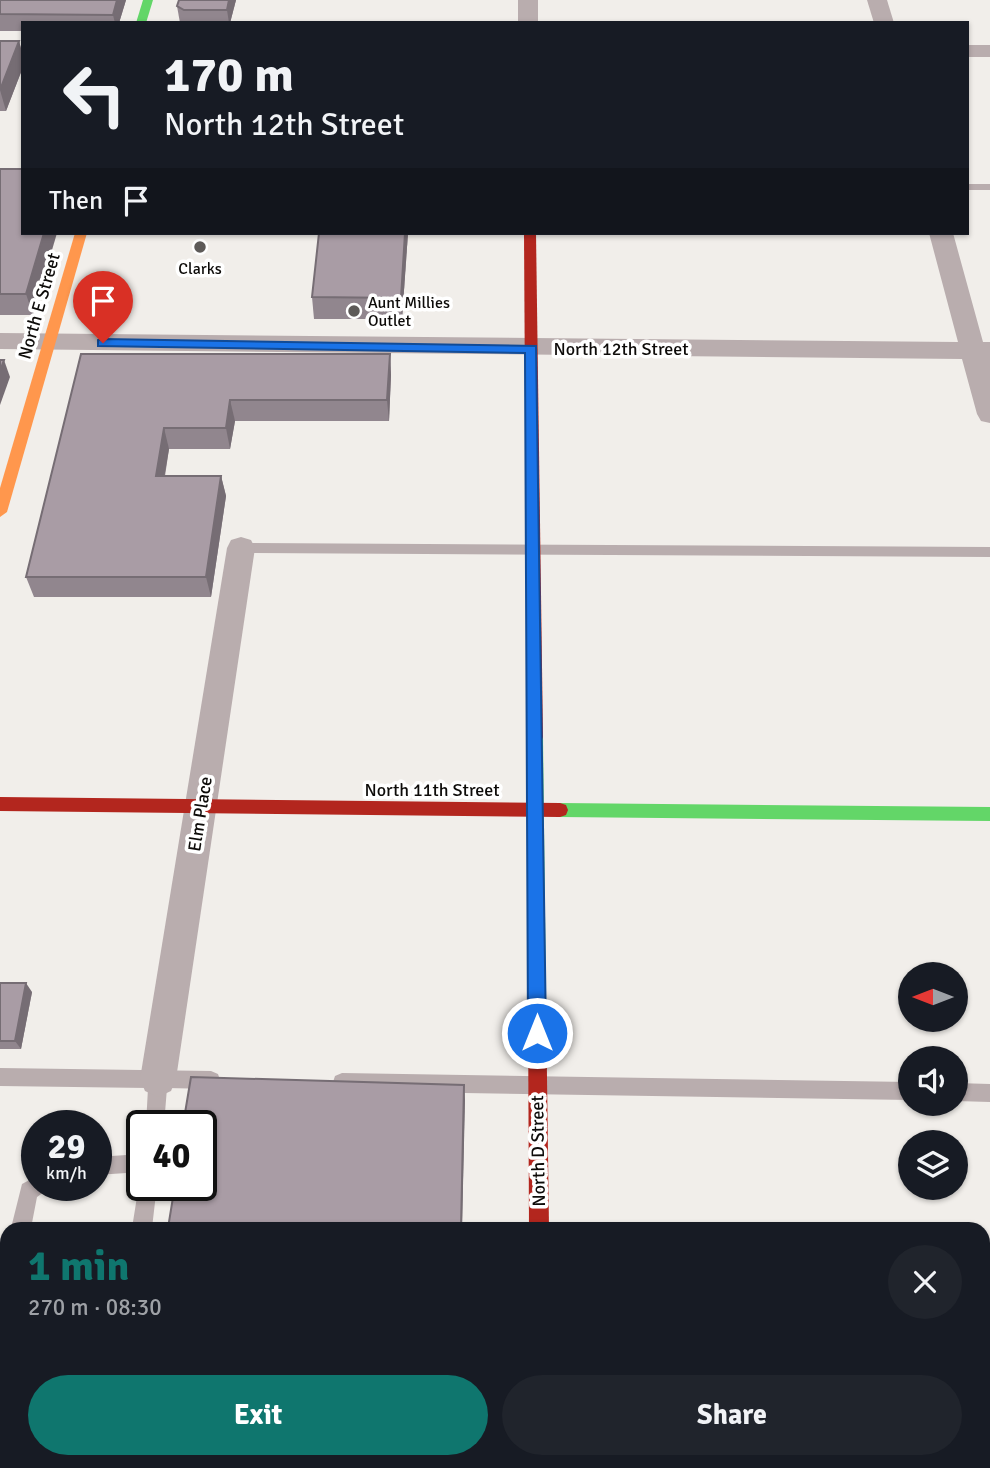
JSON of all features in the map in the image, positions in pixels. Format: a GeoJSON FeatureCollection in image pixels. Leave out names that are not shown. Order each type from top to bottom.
{"type":"FeatureCollection","features":[{"type":"Feature","properties":{"kind":"street"},"geometry":{"type":"LineString","coordinates":[[142,21],[148,0]]}},
{"type":"Feature","properties":{"kind":"street"},"geometry":{"type":"LineString","coordinates":[[528,0],[528,21]]}},
{"type":"Feature","properties":{"kind":"street"},"geometry":{"type":"LineString","coordinates":[[877,0],[883,21]]}},
{"type":"Feature","properties":{"kind":"street"},"geometry":{"type":"LineString","coordinates":[[969,51],[990,51]]}},
{"type":"Feature","properties":{"kind":"street","name":"North E Street"},"geometry":{"type":"LineString","coordinates":[[0,512],[80,235]]}},
{"type":"Feature","properties":{"kind":"street","name":"North D Street"},"geometry":{"type":"LineString","coordinates":[[530,235],[539,1222]]}},
{"type":"Feature","properties":{"kind":"street"},"geometry":{"type":"LineString","coordinates":[[941,235],[981,351],[990,414]]}},
{"type":"Feature","properties":{"kind":"street","name":"North 12th Street"},"geometry":{"type":"LineString","coordinates":[[0,341],[531,349],[981,351]]}},
{"type":"Feature","properties":{"kind":"street","name":"Elm Place"},"geometry":{"type":"LineString","coordinates":[[158,1079],[241,548]]}},
{"type":"Feature","properties":{"kind":"street","name":"North 11th Street"},"geometry":{"type":"LineString","coordinates":[[0,804],[990,814]]}},
{"type":"Feature","properties":{"kind":"lane"},"geometry":{"type":"LineString","coordinates":[[969,187],[990,187]]}},
{"type":"Feature","properties":{"kind":"lane"},"geometry":{"type":"LineString","coordinates":[[241,548],[990,552]]}},
{"type":"Feature","properties":{"kind":"lane"},"geometry":{"type":"LineString","coordinates":[[0,1077],[227,1080]]}},
{"type":"Feature","properties":{"kind":"lane"},"geometry":{"type":"LineString","coordinates":[[156,1110],[158,1079]]}},
{"type":"Feature","properties":{"kind":"lane"},"geometry":{"type":"LineString","coordinates":[[323,1082],[898,1091]]}},
{"type":"Feature","properties":{"kind":"lane"},"geometry":{"type":"LineString","coordinates":[[968,1092],[990,1093]]}},
{"type":"Feature","properties":{"kind":"lane"},"geometry":{"type":"LineString","coordinates":[[22,1222],[27,1201]]}},
{"type":"Feature","properties":{"kind":"lane"},"geometry":{"type":"LineString","coordinates":[[143,1222],[145,1201]]}},
{"type":"Feature","properties":{"kind":"building"},"geometry":{"type":"Polygon","coordinates":[[[0,0],[117,0],[113,15],[0,14],[0,0]]]}},
{"type":"Feature","properties":{"kind":"building"},"geometry":{"type":"Polygon","coordinates":[[[179,0],[229,0],[227,10],[184,10],[177,6],[179,0]]]}},
{"type":"Feature","properties":{"kind":"building"},"geometry":{"type":"Polygon","coordinates":[[[0,41],[19,41],[0,90],[0,41]]]}},
{"type":"Feature","properties":{"kind":"building"},"geometry":{"type":"Polygon","coordinates":[[[0,169],[21,169],[21,235],[43,235],[26,294],[0,294],[0,169]]]}},
{"type":"Feature","properties":{"kind":"building"},"geometry":{"type":"Polygon","coordinates":[[[319,235],[405,235],[401,298],[312,297],[319,235]]]}},
{"type":"Feature","properties":{"kind":"building"},"geometry":{"type":"Polygon","coordinates":[[[81,354],[390,354],[387,400],[230,400],[226,428],[164,428],[156,476],[221,476],[206,577],[26,577],[81,354]]]}},
{"type":"Feature","properties":{"kind":"building"},"geometry":{"type":"Polygon","coordinates":[[[0,983],[26,983],[15,1041],[0,1041],[0,983]]]}},
{"type":"Feature","properties":{"kind":"building"},"geometry":{"type":"Polygon","coordinates":[[[191,1077],[464,1085],[461,1222],[169,1222],[172,1201],[217,1201],[217,1110],[186,1110],[191,1077]]]}},
{"type":"Feature","properties":{"kind":"traffic: fast"},"geometry":{"type":"LineString","coordinates":[[142,21],[148,0]]}},
{"type":"Feature","properties":{"kind":"traffic: fast"},"geometry":{"type":"LineString","coordinates":[[535,737],[537,1003]]}},
{"type":"Feature","properties":{"kind":"traffic: fast"},"geometry":{"type":"LineString","coordinates":[[560,810],[990,814]]}},
{"type":"Feature","properties":{"kind":"traffic: slow"},"geometry":{"type":"LineString","coordinates":[[0,512],[80,235]]}},
{"type":"Feature","properties":{"kind":"traffic: jam"},"geometry":{"type":"LineString","coordinates":[[530,235],[535,737]]}},
{"type":"Feature","properties":{"kind":"traffic: jam"},"geometry":{"type":"LineString","coordinates":[[0,804],[560,810]]}},
{"type":"Feature","properties":{"kind":"traffic: jam"},"geometry":{"type":"LineString","coordinates":[[537,1003],[539,1222]]}},
{"type":"Feature","properties":{"kind":"place","name":"Clarks"},"geometry":{"type":"Point","coordinates":[200,247]}},
{"type":"Feature","properties":{"kind":"place","name":"Aunt Millies Outlet"},"geometry":{"type":"Point","coordinates":[354,311]}},
{"type":"Feature","properties":{"kind":"route"},"geometry":{"type":"LineString","coordinates":[[103,343],[531,349],[537,1033]]}}]}
